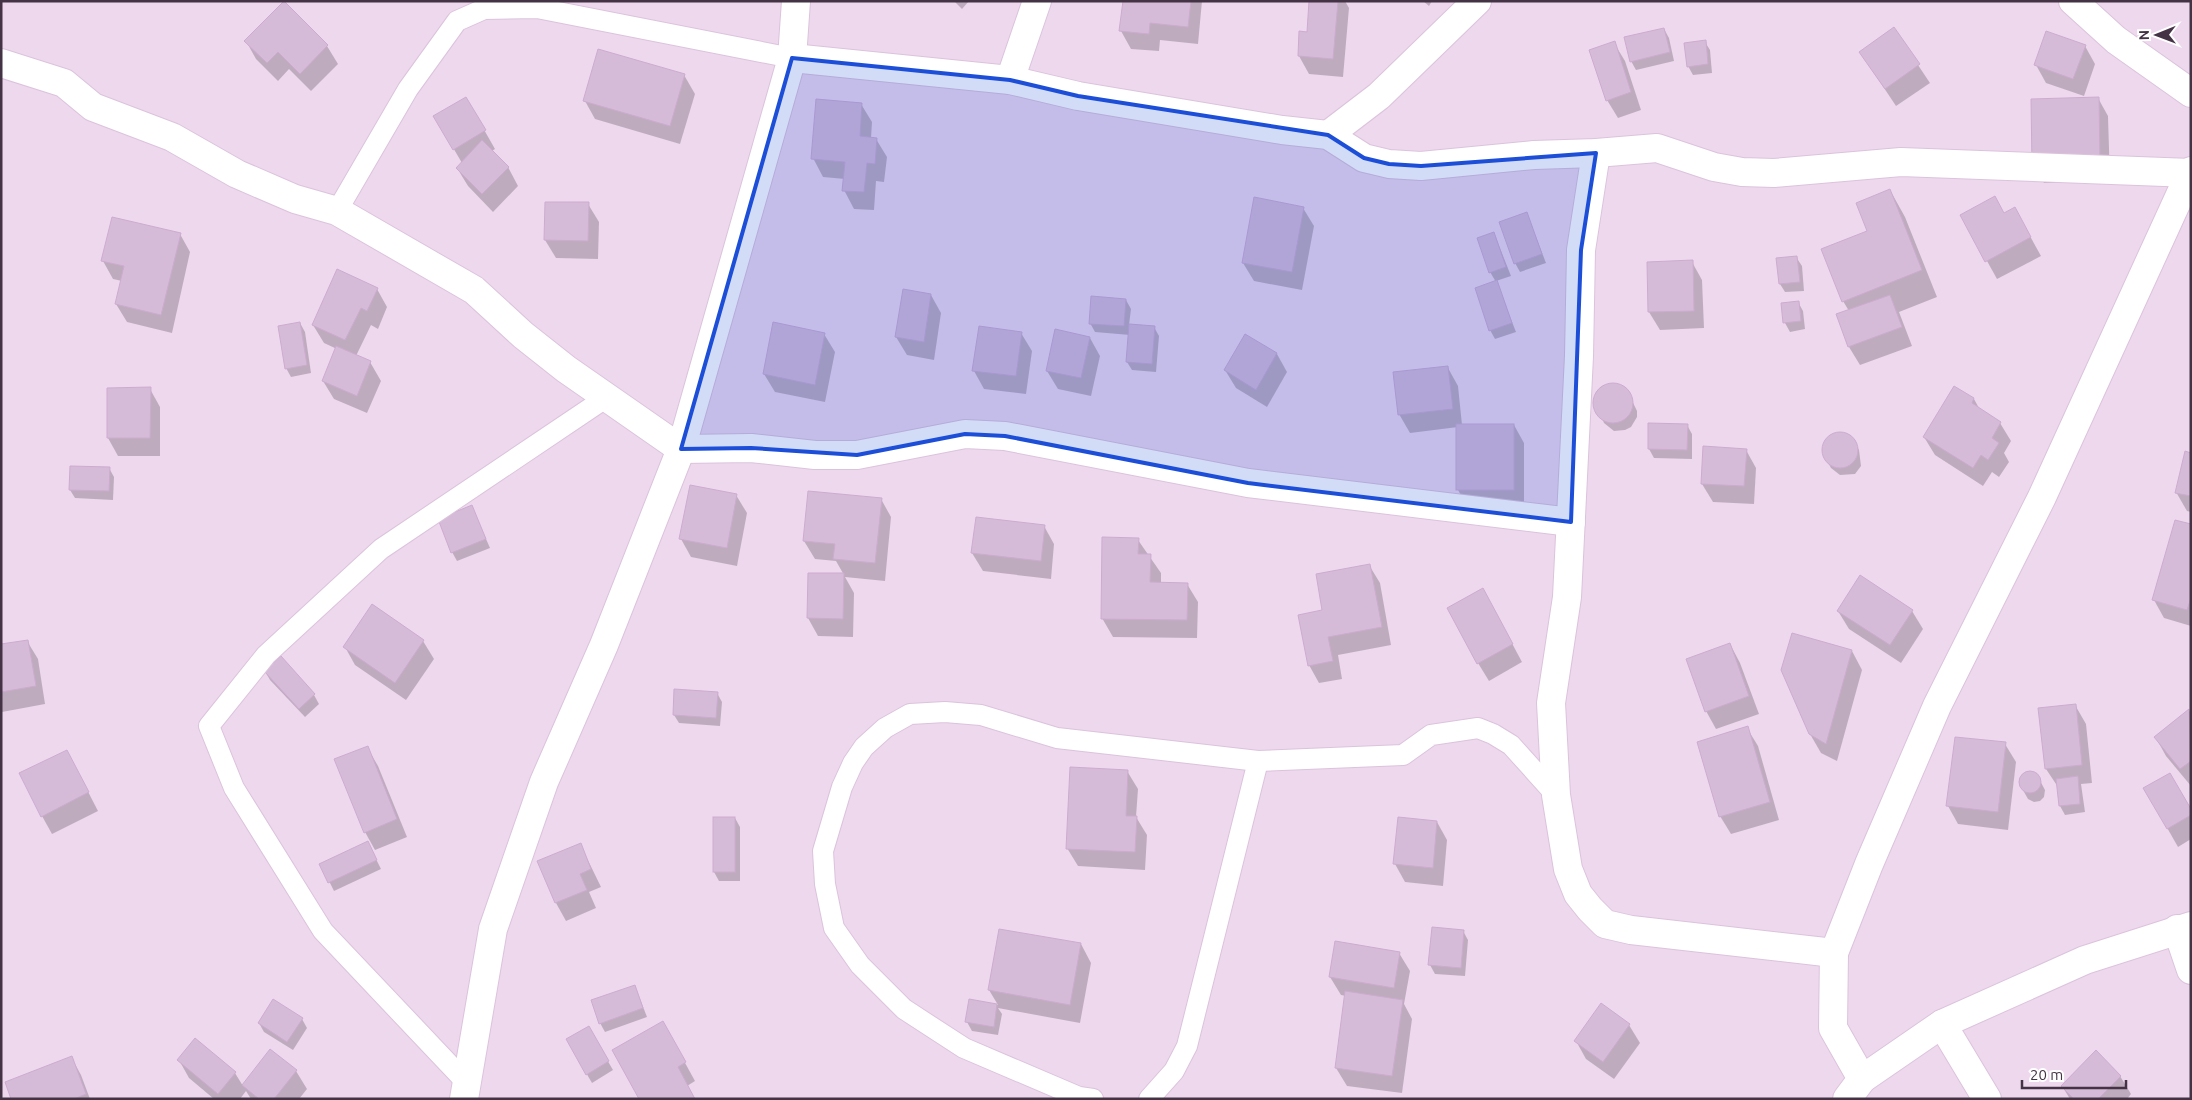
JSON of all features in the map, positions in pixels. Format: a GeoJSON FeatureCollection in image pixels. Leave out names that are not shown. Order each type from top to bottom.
{"type":"FeatureCollection","features":[{"type":"Feature","properties":{"kind":"street"},"geometry":{"type":"LineString","coordinates":[[464,1090],[496,920],[544,782],[604,645],[681,449],[792,58],[796,1]]}},
{"type":"Feature","properties":{"kind":"street"},"geometry":{"type":"LineString","coordinates":[[1010,80],[1037,1]]}},
{"type":"Feature","properties":{"kind":"street"},"geometry":{"type":"LineString","coordinates":[[1328,136],[1379,96],[1477,1]]}},
{"type":"Feature","properties":{"kind":"street"},"geometry":{"type":"LineString","coordinates":[[2073,1],[2116,40],[2191,94]]}},
{"type":"Feature","properties":{"kind":"street"},"geometry":{"type":"LineString","coordinates":[[792,58],[1010,80],[1078,96],[1328,136],[1364,158],[1421,166],[1534,155],[1596,153],[1657,148],[1714,166],[1742,172],[1774,173],[1901,162],[2191,172],[2042,498],[1937,706],[1869,864],[1834,953],[1833,1028],[1855,1089],[1942,1024],[2085,960],[2184,927],[2191,970]]}},
{"type":"Feature","properties":{"kind":"street"},"geometry":{"type":"LineString","coordinates":[[1,63],[64,83],[94,107],[172,137],[237,174],[294,199],[337,211],[474,290],[524,335],[681,449],[751,448],[815,455],[857,455],[965,434],[1005,436],[1248,483],[1571,522]]}},
{"type":"Feature","properties":{"kind":"street"},"geometry":{"type":"LineString","coordinates":[[1596,153],[1581,250],[1567,597],[1552,703],[1556,796],[1568,869],[1578,894],[1605,924],[1631,930],[1834,953]]}},
{"type":"Feature","properties":{"kind":"street"},"geometry":{"type":"LineString","coordinates":[[1942,1024],[1987,1099]]}},
{"type":"Feature","properties":{"kind":"lane"},"geometry":{"type":"LineString","coordinates":[[337,211],[408,89],[457,21],[484,9],[537,8],[792,58]]}},
{"type":"Feature","properties":{"kind":"lane"},"geometry":{"type":"LineString","coordinates":[[464,1090],[323,931],[234,788],[209,726],[266,655],[381,549],[607,397]]}},
{"type":"Feature","properties":{"kind":"lane"},"geometry":{"type":"LineString","coordinates":[[1093,1099],[1080,1097],[964,1048],[904,1009],[860,965],[834,928],[825,884],[823,851],[842,787],[853,763],[864,747],[885,728],[910,714],[944,712],[981,715],[1057,738],[1258,761],[1403,755],[1431,735],[1478,728],[1493,734],[1511,745],[1556,796]]}},
{"type":"Feature","properties":{"kind":"lane"},"geometry":{"type":"LineString","coordinates":[[1149,1099],[1174,1071],[1187,1046],[1258,761]]}},
{"type":"Feature","properties":{"kind":"highlighted area"},"geometry":{"type":"Polygon","coordinates":[[[792,58],[1010,80],[1078,96],[1328,135],[1364,158],[1389,164],[1421,166],[1596,153],[1581,250],[1571,522],[1248,483],[1005,436],[965,434],[857,455],[751,448],[681,449],[792,58]]]}},
{"type":"Feature","properties":{"kind":"shaded area"},"geometry":{"type":"Polygon","coordinates":[[[1,1],[2191,1],[2191,1099],[1,1099],[1,1]]]}},
{"type":"Feature","properties":{"kind":"building"},"geometry":{"type":"Polygon","coordinates":[[[284,1],[328,45],[300,74],[278,52],[267,63],[244,41],[284,1]]]}},
{"type":"Feature","properties":{"kind":"building"},"geometry":{"type":"Polygon","coordinates":[[[1123,1],[1191,1],[1188,27],[1150,23],[1149,34],[1119,31],[1123,1]]]}},
{"type":"Feature","properties":{"kind":"building"},"geometry":{"type":"Polygon","coordinates":[[[1309,1],[1338,1],[1333,59],[1298,56],[1299,31],[1307,32],[1309,1]]]}},
{"type":"Feature","properties":{"kind":"building"},"geometry":{"type":"Polygon","coordinates":[[[1894,27],[1920,64],[1885,89],[1859,52],[1894,27]]]}},
{"type":"Feature","properties":{"kind":"building"},"geometry":{"type":"Polygon","coordinates":[[[1664,28],[1670,52],[1630,62],[1624,37],[1664,28]]]}},
{"type":"Feature","properties":{"kind":"building"},"geometry":{"type":"Polygon","coordinates":[[[2046,31],[2086,45],[2073,79],[2034,65],[2046,31]]]}},
{"type":"Feature","properties":{"kind":"building"},"geometry":{"type":"Polygon","coordinates":[[[1706,40],[1708,64],[1687,67],[1684,43],[1706,40]]]}},
{"type":"Feature","properties":{"kind":"building"},"geometry":{"type":"Polygon","coordinates":[[[1615,41],[1631,92],[1606,101],[1589,50],[1615,41]]]}},
{"type":"Feature","properties":{"kind":"building"},"geometry":{"type":"Polygon","coordinates":[[[598,49],[685,74],[670,126],[583,101],[598,49]]]}},
{"type":"Feature","properties":{"kind":"building"},"geometry":{"type":"Polygon","coordinates":[[[466,97],[486,130],[453,150],[433,116],[466,97]]]}},
{"type":"Feature","properties":{"kind":"building"},"geometry":{"type":"Polygon","coordinates":[[[2099,97],[2100,163],[2032,165],[2031,99],[2099,97]]]}},
{"type":"Feature","properties":{"kind":"building"},"geometry":{"type":"Polygon","coordinates":[[[816,99],[862,103],[860,136],[877,138],[875,164],[867,163],[864,192],[842,191],[845,162],[811,159],[816,99]]]}},
{"type":"Feature","properties":{"kind":"building"},"geometry":{"type":"Polygon","coordinates":[[[482,140],[509,167],[482,194],[456,168],[482,140]]]}},
{"type":"Feature","properties":{"kind":"building"},"geometry":{"type":"Polygon","coordinates":[[[1890,189],[1922,270],[1842,302],[1821,249],[1867,231],[1856,203],[1890,189]]]}},
{"type":"Feature","properties":{"kind":"building"},"geometry":{"type":"Polygon","coordinates":[[[1995,196],[2004,213],[2015,207],[2031,237],[1985,262],[1960,215],[1995,196]]]}},
{"type":"Feature","properties":{"kind":"building"},"geometry":{"type":"Polygon","coordinates":[[[1254,197],[1304,207],[1292,272],[1242,263],[1254,197]]]}},
{"type":"Feature","properties":{"kind":"building"},"geometry":{"type":"Polygon","coordinates":[[[545,202],[589,202],[588,241],[544,240],[545,202]]]}},
{"type":"Feature","properties":{"kind":"building"},"geometry":{"type":"Polygon","coordinates":[[[1527,212],[1542,254],[1514,264],[1499,222],[1527,212]]]}},
{"type":"Feature","properties":{"kind":"building"},"geometry":{"type":"Polygon","coordinates":[[[112,217],[181,233],[161,315],[115,304],[124,266],[101,261],[112,217]]]}},
{"type":"Feature","properties":{"kind":"building"},"geometry":{"type":"Polygon","coordinates":[[[1494,232],[1506,267],[1489,273],[1477,238],[1494,232]]]}},
{"type":"Feature","properties":{"kind":"building"},"geometry":{"type":"Polygon","coordinates":[[[1797,256],[1800,282],[1779,284],[1776,258],[1797,256]]]}},
{"type":"Feature","properties":{"kind":"building"},"geometry":{"type":"Polygon","coordinates":[[[1693,260],[1694,311],[1648,312],[1647,262],[1693,260]]]}},
{"type":"Feature","properties":{"kind":"building"},"geometry":{"type":"Polygon","coordinates":[[[337,269],[378,288],[367,311],[361,308],[345,340],[312,325],[337,269]]]}},
{"type":"Feature","properties":{"kind":"building"},"geometry":{"type":"Polygon","coordinates":[[[1497,280],[1512,323],[1489,331],[1475,288],[1497,280]]]}},
{"type":"Feature","properties":{"kind":"building"},"geometry":{"type":"Polygon","coordinates":[[[903,289],[931,294],[924,342],[895,337],[903,289]]]}},
{"type":"Feature","properties":{"kind":"building"},"geometry":{"type":"Polygon","coordinates":[[[1890,295],[1902,327],[1848,347],[1836,314],[1890,295]]]}},
{"type":"Feature","properties":{"kind":"building"},"geometry":{"type":"Polygon","coordinates":[[[1091,296],[1126,299],[1124,326],[1089,324],[1091,296]]]}},
{"type":"Feature","properties":{"kind":"building"},"geometry":{"type":"Polygon","coordinates":[[[1799,301],[1801,321],[1783,323],[1781,303],[1799,301]]]}},
{"type":"Feature","properties":{"kind":"building"},"geometry":{"type":"Polygon","coordinates":[[[300,322],[307,365],[285,369],[278,326],[300,322]]]}},
{"type":"Feature","properties":{"kind":"building"},"geometry":{"type":"Polygon","coordinates":[[[773,322],[825,333],[815,385],[763,374],[773,322]]]}},
{"type":"Feature","properties":{"kind":"building"},"geometry":{"type":"Polygon","coordinates":[[[1129,324],[1155,326],[1152,364],[1126,362],[1129,324]]]}},
{"type":"Feature","properties":{"kind":"building"},"geometry":{"type":"Polygon","coordinates":[[[979,326],[1022,332],[1016,376],[972,371],[979,326]]]}},
{"type":"Feature","properties":{"kind":"building"},"geometry":{"type":"Polygon","coordinates":[[[1055,329],[1090,337],[1081,378],[1046,371],[1055,329]]]}},
{"type":"Feature","properties":{"kind":"building"},"geometry":{"type":"Polygon","coordinates":[[[1245,334],[1277,353],[1256,390],[1224,370],[1245,334]]]}},
{"type":"Feature","properties":{"kind":"building"},"geometry":{"type":"Polygon","coordinates":[[[336,346],[371,361],[357,396],[322,381],[336,346]]]}},
{"type":"Feature","properties":{"kind":"building"},"geometry":{"type":"Polygon","coordinates":[[[1448,366],[1453,409],[1398,415],[1393,372],[1448,366]]]}},
{"type":"Feature","properties":{"kind":"building"},"geometry":{"type":"Polygon","coordinates":[[[1613,383],[1627,389],[1633,403],[1627,417],[1613,423],[1599,417],[1593,403],[1599,389],[1613,383]]]}},
{"type":"Feature","properties":{"kind":"building"},"geometry":{"type":"Polygon","coordinates":[[[1954,386],[1974,398],[1972,403],[2001,422],[1992,438],[1999,443],[1988,460],[1981,455],[1973,468],[1923,437],[1954,386]]]}},
{"type":"Feature","properties":{"kind":"building"},"geometry":{"type":"Polygon","coordinates":[[[151,387],[150,438],[107,438],[107,388],[151,387]]]}},
{"type":"Feature","properties":{"kind":"building"},"geometry":{"type":"Polygon","coordinates":[[[1648,423],[1688,424],[1687,450],[1648,449],[1648,423]]]}},
{"type":"Feature","properties":{"kind":"building"},"geometry":{"type":"Polygon","coordinates":[[[1456,424],[1514,424],[1514,490],[1456,490],[1456,424]]]}},
{"type":"Feature","properties":{"kind":"building"},"geometry":{"type":"Polygon","coordinates":[[[1840,432],[1853,437],[1858,450],[1853,463],[1840,468],[1827,463],[1822,450],[1827,437],[1840,432]]]}},
{"type":"Feature","properties":{"kind":"building"},"geometry":{"type":"Polygon","coordinates":[[[1703,446],[1747,449],[1744,486],[1701,484],[1703,446]]]}},
{"type":"Feature","properties":{"kind":"building"},"geometry":{"type":"Polygon","coordinates":[[[2185,451],[2191,453],[2191,496],[2175,493],[2185,451]]]}},
{"type":"Feature","properties":{"kind":"building"},"geometry":{"type":"Polygon","coordinates":[[[70,466],[110,467],[109,491],[69,490],[70,466]]]}},
{"type":"Feature","properties":{"kind":"building"},"geometry":{"type":"Polygon","coordinates":[[[690,485],[737,494],[727,548],[679,539],[690,485]]]}},
{"type":"Feature","properties":{"kind":"building"},"geometry":{"type":"Polygon","coordinates":[[[808,491],[882,498],[875,563],[833,559],[835,544],[803,541],[808,491]]]}},
{"type":"Feature","properties":{"kind":"building"},"geometry":{"type":"Polygon","coordinates":[[[472,505],[486,539],[451,553],[438,519],[472,505]]]}},
{"type":"Feature","properties":{"kind":"building"},"geometry":{"type":"Polygon","coordinates":[[[976,517],[1045,525],[1041,561],[971,553],[976,517]]]}},
{"type":"Feature","properties":{"kind":"building"},"geometry":{"type":"Polygon","coordinates":[[[2175,520],[2191,524],[2191,598],[2187,610],[2152,600],[2175,520]]]}},
{"type":"Feature","properties":{"kind":"building"},"geometry":{"type":"Polygon","coordinates":[[[1102,537],[1139,538],[1138,554],[1151,554],[1150,582],[1188,583],[1187,620],[1101,619],[1102,537]]]}},
{"type":"Feature","properties":{"kind":"building"},"geometry":{"type":"Polygon","coordinates":[[[1370,564],[1382,627],[1328,637],[1333,661],[1308,666],[1298,615],[1322,610],[1316,574],[1370,564]]]}},
{"type":"Feature","properties":{"kind":"building"},"geometry":{"type":"Polygon","coordinates":[[[808,573],[844,573],[843,619],[807,618],[808,573]]]}},
{"type":"Feature","properties":{"kind":"building"},"geometry":{"type":"Polygon","coordinates":[[[1860,575],[1913,610],[1890,645],[1837,611],[1860,575]]]}},
{"type":"Feature","properties":{"kind":"building"},"geometry":{"type":"Polygon","coordinates":[[[1483,588],[1513,644],[1477,664],[1447,608],[1483,588]]]}},
{"type":"Feature","properties":{"kind":"building"},"geometry":{"type":"Polygon","coordinates":[[[372,604],[424,640],[395,683],[343,647],[372,604]]]}},
{"type":"Feature","properties":{"kind":"building"},"geometry":{"type":"Polygon","coordinates":[[[1792,633],[1852,650],[1826,744],[1809,734],[1781,670],[1792,633]]]}},
{"type":"Feature","properties":{"kind":"building"},"geometry":{"type":"Polygon","coordinates":[[[28,640],[36,686],[1,692],[1,644],[28,640]]]}},
{"type":"Feature","properties":{"kind":"building"},"geometry":{"type":"Polygon","coordinates":[[[1730,643],[1749,696],[1705,712],[1686,659],[1730,643]]]}},
{"type":"Feature","properties":{"kind":"building"},"geometry":{"type":"Polygon","coordinates":[[[281,656],[315,694],[299,709],[264,671],[281,656]]]}},
{"type":"Feature","properties":{"kind":"building"},"geometry":{"type":"Polygon","coordinates":[[[674,689],[718,692],[716,718],[673,715],[674,689]]]}},
{"type":"Feature","properties":{"kind":"building"},"geometry":{"type":"Polygon","coordinates":[[[2076,704],[2082,765],[2045,769],[2038,708],[2076,704]]]}},
{"type":"Feature","properties":{"kind":"building"},"geometry":{"type":"Polygon","coordinates":[[[2189,709],[2191,761],[2180,769],[2154,737],[2189,709]]]}},
{"type":"Feature","properties":{"kind":"building"},"geometry":{"type":"Polygon","coordinates":[[[1748,726],[1770,802],[1719,817],[1697,742],[1748,726]]]}},
{"type":"Feature","properties":{"kind":"building"},"geometry":{"type":"Polygon","coordinates":[[[1955,737],[2006,742],[1998,812],[1946,806],[1955,737]]]}},
{"type":"Feature","properties":{"kind":"building"},"geometry":{"type":"Polygon","coordinates":[[[368,746],[397,819],[364,833],[334,759],[368,746]]]}},
{"type":"Feature","properties":{"kind":"building"},"geometry":{"type":"Polygon","coordinates":[[[67,750],[89,792],[41,817],[19,773],[67,750]]]}},
{"type":"Feature","properties":{"kind":"building"},"geometry":{"type":"Polygon","coordinates":[[[1070,767],[1128,770],[1126,816],[1137,816],[1135,852],[1066,849],[1070,767]]]}},
{"type":"Feature","properties":{"kind":"building"},"geometry":{"type":"Polygon","coordinates":[[[2030,771],[2038,774],[2041,782],[2038,790],[2030,793],[2022,790],[2019,782],[2022,774],[2030,771]]]}},
{"type":"Feature","properties":{"kind":"building"},"geometry":{"type":"Polygon","coordinates":[[[2170,773],[2191,809],[2191,815],[2167,829],[2143,788],[2170,773]]]}},
{"type":"Feature","properties":{"kind":"building"},"geometry":{"type":"Polygon","coordinates":[[[2078,776],[2080,804],[2059,806],[2056,779],[2078,776]]]}},
{"type":"Feature","properties":{"kind":"building"},"geometry":{"type":"Polygon","coordinates":[[[713,817],[735,817],[735,872],[713,872],[713,817]]]}},
{"type":"Feature","properties":{"kind":"building"},"geometry":{"type":"Polygon","coordinates":[[[1398,817],[1437,821],[1433,868],[1393,864],[1398,817]]]}},
{"type":"Feature","properties":{"kind":"building"},"geometry":{"type":"Polygon","coordinates":[[[368,841],[377,860],[328,883],[319,864],[368,841]]]}},
{"type":"Feature","properties":{"kind":"building"},"geometry":{"type":"Polygon","coordinates":[[[581,843],[591,869],[580,874],[587,890],[555,903],[537,861],[581,843]]]}},
{"type":"Feature","properties":{"kind":"building"},"geometry":{"type":"Polygon","coordinates":[[[1432,927],[1464,930],[1461,968],[1428,965],[1432,927]]]}},
{"type":"Feature","properties":{"kind":"building"},"geometry":{"type":"Polygon","coordinates":[[[999,929],[1081,943],[1070,1005],[988,990],[999,929]]]}},
{"type":"Feature","properties":{"kind":"building"},"geometry":{"type":"Polygon","coordinates":[[[1335,941],[1400,952],[1394,988],[1329,977],[1335,941]]]}},
{"type":"Feature","properties":{"kind":"building"},"geometry":{"type":"Polygon","coordinates":[[[635,985],[643,1008],[599,1024],[591,1000],[635,985]]]}},
{"type":"Feature","properties":{"kind":"building"},"geometry":{"type":"Polygon","coordinates":[[[1345,991],[1403,1000],[1392,1076],[1335,1068],[1345,991]]]}},
{"type":"Feature","properties":{"kind":"building"},"geometry":{"type":"Polygon","coordinates":[[[273,999],[303,1018],[287,1042],[258,1023],[273,999]]]}},
{"type":"Feature","properties":{"kind":"building"},"geometry":{"type":"Polygon","coordinates":[[[969,999],[997,1004],[994,1027],[965,1022],[969,999]]]}},
{"type":"Feature","properties":{"kind":"building"},"geometry":{"type":"Polygon","coordinates":[[[1601,1003],[1630,1024],[1603,1062],[1574,1041],[1601,1003]]]}},
{"type":"Feature","properties":{"kind":"building"},"geometry":{"type":"Polygon","coordinates":[[[663,1021],[686,1062],[678,1067],[695,1099],[639,1099],[612,1050],[663,1021]]]}},
{"type":"Feature","properties":{"kind":"building"},"geometry":{"type":"Polygon","coordinates":[[[589,1026],[609,1061],[586,1075],[566,1039],[589,1026]]]}},
{"type":"Feature","properties":{"kind":"building"},"geometry":{"type":"Polygon","coordinates":[[[195,1038],[236,1072],[218,1094],[177,1060],[195,1038]]]}},
{"type":"Feature","properties":{"kind":"building"},"geometry":{"type":"Polygon","coordinates":[[[270,1049],[297,1070],[274,1099],[259,1099],[242,1085],[270,1049]]]}},
{"type":"Feature","properties":{"kind":"building"},"geometry":{"type":"Polygon","coordinates":[[[2096,1050],[2121,1076],[2098,1099],[2074,1099],[2061,1086],[2096,1050]]]}},
{"type":"Feature","properties":{"kind":"building"},"geometry":{"type":"Polygon","coordinates":[[[72,1056],[86,1094],[74,1099],[11,1099],[5,1082],[72,1056]]]}}]}
